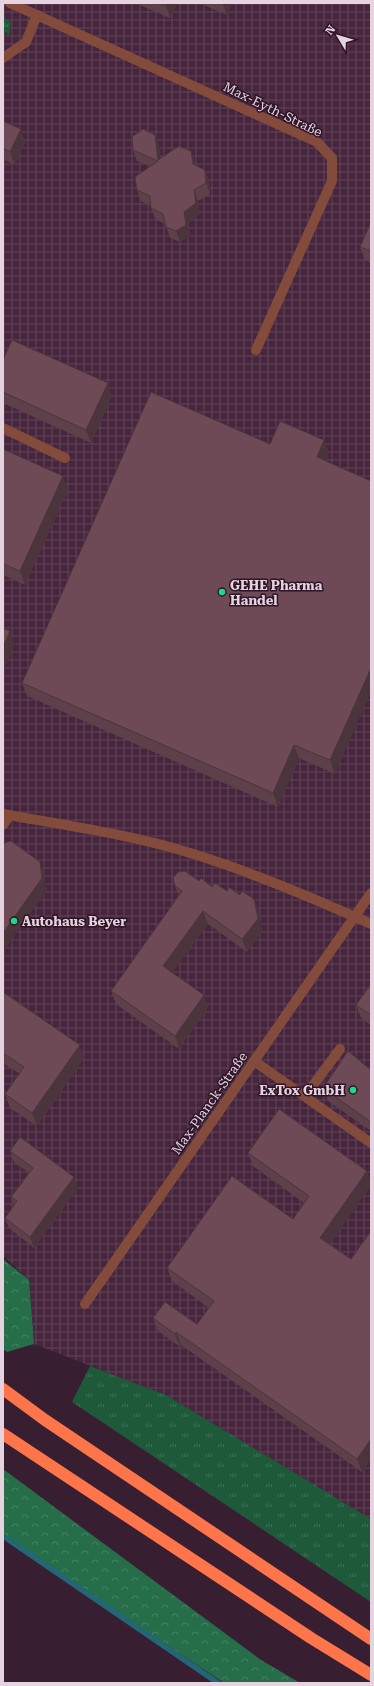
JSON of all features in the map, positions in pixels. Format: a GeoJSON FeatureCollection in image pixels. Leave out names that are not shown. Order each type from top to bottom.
{"type":"FeatureCollection","features":[{"type":"Feature","properties":{"kind":"highway"},"geometry":{"type":"LineString","coordinates":[[3,1389],[45,1420],[371,1639]]}},
{"type":"Feature","properties":{"kind":"highway"},"geometry":{"type":"LineString","coordinates":[[3,1434],[310,1638],[371,1675]]}},
{"type":"Feature","properties":{"kind":"street","name":"Max-Eyth-Straße"},"geometry":{"type":"LineString","coordinates":[[10,3],[317,142],[332,158],[332,181],[256,350]]}},
{"type":"Feature","properties":{"kind":"street"},"geometry":{"type":"LineString","coordinates":[[3,58],[26,42],[36,15]]}},
{"type":"Feature","properties":{"kind":"street"},"geometry":{"type":"LineString","coordinates":[[3,428],[65,458]]}},
{"type":"Feature","properties":{"kind":"street"},"geometry":{"type":"LineString","coordinates":[[3,825],[6,814],[113,834],[186,852],[240,869],[371,924]]}},
{"type":"Feature","properties":{"kind":"street","name":"Max-Planck-Straße"},"geometry":{"type":"LineString","coordinates":[[85,1304],[371,893]]}},
{"type":"Feature","properties":{"kind":"street"},"geometry":{"type":"LineString","coordinates":[[305,1096],[340,1049]]}},
{"type":"Feature","properties":{"kind":"street"},"geometry":{"type":"LineString","coordinates":[[254,1061],[371,1143]]}},
{"type":"Feature","properties":{"kind":"shaded area"},"geometry":{"type":"Polygon","coordinates":[[[3,3],[371,3],[371,1519],[166,1395],[34,1344],[29,1280],[3,1256],[3,3]]]}},
{"type":"Feature","properties":{"kind":"green space"},"geometry":{"type":"Polygon","coordinates":[[[3,16],[11,23],[9,36],[6,32],[3,34],[3,16]]]}},
{"type":"Feature","properties":{"kind":"green space"},"geometry":{"type":"Polygon","coordinates":[[[3,1259],[29,1280],[34,1344],[7,1352],[3,1349],[3,1259]]]}},
{"type":"Feature","properties":{"kind":"green space"},"geometry":{"type":"Polygon","coordinates":[[[90,1366],[166,1395],[371,1519],[371,1602],[72,1402],[90,1366]]]}},
{"type":"Feature","properties":{"kind":"green space"},"geometry":{"type":"Polygon","coordinates":[[[3,1469],[261,1660],[300,1683],[224,1683],[3,1536],[3,1469]]]}},
{"type":"Feature","properties":{"kind":"building"},"geometry":{"type":"Polygon","coordinates":[[[160,3],[167,3],[166,6],[160,3]]]}},
{"type":"Feature","properties":{"kind":"building"},"geometry":{"type":"Polygon","coordinates":[[[3,121],[21,129],[10,152],[3,148],[3,121]]]}},
{"type":"Feature","properties":{"kind":"building"},"geometry":{"type":"Polygon","coordinates":[[[143,129],[155,135],[158,160],[179,146],[191,151],[193,164],[205,170],[206,183],[194,190],[196,203],[184,212],[186,225],[176,231],[166,227],[163,214],[151,208],[150,196],[137,190],[135,177],[158,161],[133,150],[132,137],[143,129]]]}},
{"type":"Feature","properties":{"kind":"building"},"geometry":{"type":"Polygon","coordinates":[[[371,222],[371,251],[360,247],[371,222]]]}},
{"type":"Feature","properties":{"kind":"building"},"geometry":{"type":"Polygon","coordinates":[[[12,340],[108,383],[86,430],[3,392],[3,360],[12,340]]]}},
{"type":"Feature","properties":{"kind":"building","name":"GEHE Pharma Handel"},"geometry":{"type":"Polygon","coordinates":[[[151,392],[270,444],[280,421],[324,440],[317,457],[371,481],[371,668],[330,760],[294,745],[273,793],[22,683],[151,392]]]}},
{"type":"Feature","properties":{"kind":"building"},"geometry":{"type":"Polygon","coordinates":[[[3,449],[63,476],[20,571],[3,564],[3,449]]]}},
{"type":"Feature","properties":{"kind":"building"},"geometry":{"type":"Polygon","coordinates":[[[3,628],[10,631],[3,647],[3,628]]]}},
{"type":"Feature","properties":{"kind":"building","name":"Autohaus Beyer"},"geometry":{"type":"Polygon","coordinates":[[[11,841],[40,862],[42,878],[3,933],[3,843],[11,841]]]}},
{"type":"Feature","properties":{"kind":"building"},"geometry":{"type":"Polygon","coordinates":[[[185,871],[199,881],[201,878],[212,887],[215,883],[227,891],[229,887],[240,895],[242,891],[254,899],[258,919],[242,939],[203,911],[163,966],[204,995],[175,1036],[111,991],[182,891],[175,886],[173,878],[178,872],[185,871]]]}},
{"type":"Feature","properties":{"kind":"building"},"geometry":{"type":"Polygon","coordinates":[[[371,984],[371,1015],[356,1005],[371,984]]]}},
{"type":"Feature","properties":{"kind":"building"},"geometry":{"type":"Polygon","coordinates":[[[3,992],[80,1045],[32,1113],[5,1094],[24,1067],[3,1053],[3,992]]]}},
{"type":"Feature","properties":{"kind":"building","name":"ExTox GmbH"},"geometry":{"type":"Polygon","coordinates":[[[348,1051],[371,1070],[371,1122],[323,1088],[348,1051]]]}},
{"type":"Feature","properties":{"kind":"building"},"geometry":{"type":"Polygon","coordinates":[[[279,1109],[367,1171],[320,1238],[351,1259],[371,1231],[371,1439],[357,1459],[176,1332],[175,1334],[153,1318],[165,1302],[197,1324],[214,1301],[167,1268],[232,1176],[293,1219],[309,1196],[248,1153],[279,1109]]]}},
{"type":"Feature","properties":{"kind":"building"},"geometry":{"type":"Polygon","coordinates":[[[20,1137],[74,1177],[30,1237],[5,1218],[17,1201],[11,1197],[33,1168],[10,1151],[20,1137]]]}},
{"type":"Feature","properties":{"kind":"waterway"},"geometry":{"type":"LineString","coordinates":[[3,1536],[218,1683]]}},
{"type":"Feature","properties":{"kind":"place","name":"GEHE Pharma Handel"},"geometry":{"type":"Point","coordinates":[222,592]}},
{"type":"Feature","properties":{"kind":"place","name":"Autohaus Beyer"},"geometry":{"type":"Point","coordinates":[14,921]}},
{"type":"Feature","properties":{"kind":"place","name":"ExTox GmbH"},"geometry":{"type":"Point","coordinates":[353,1090]}}]}
